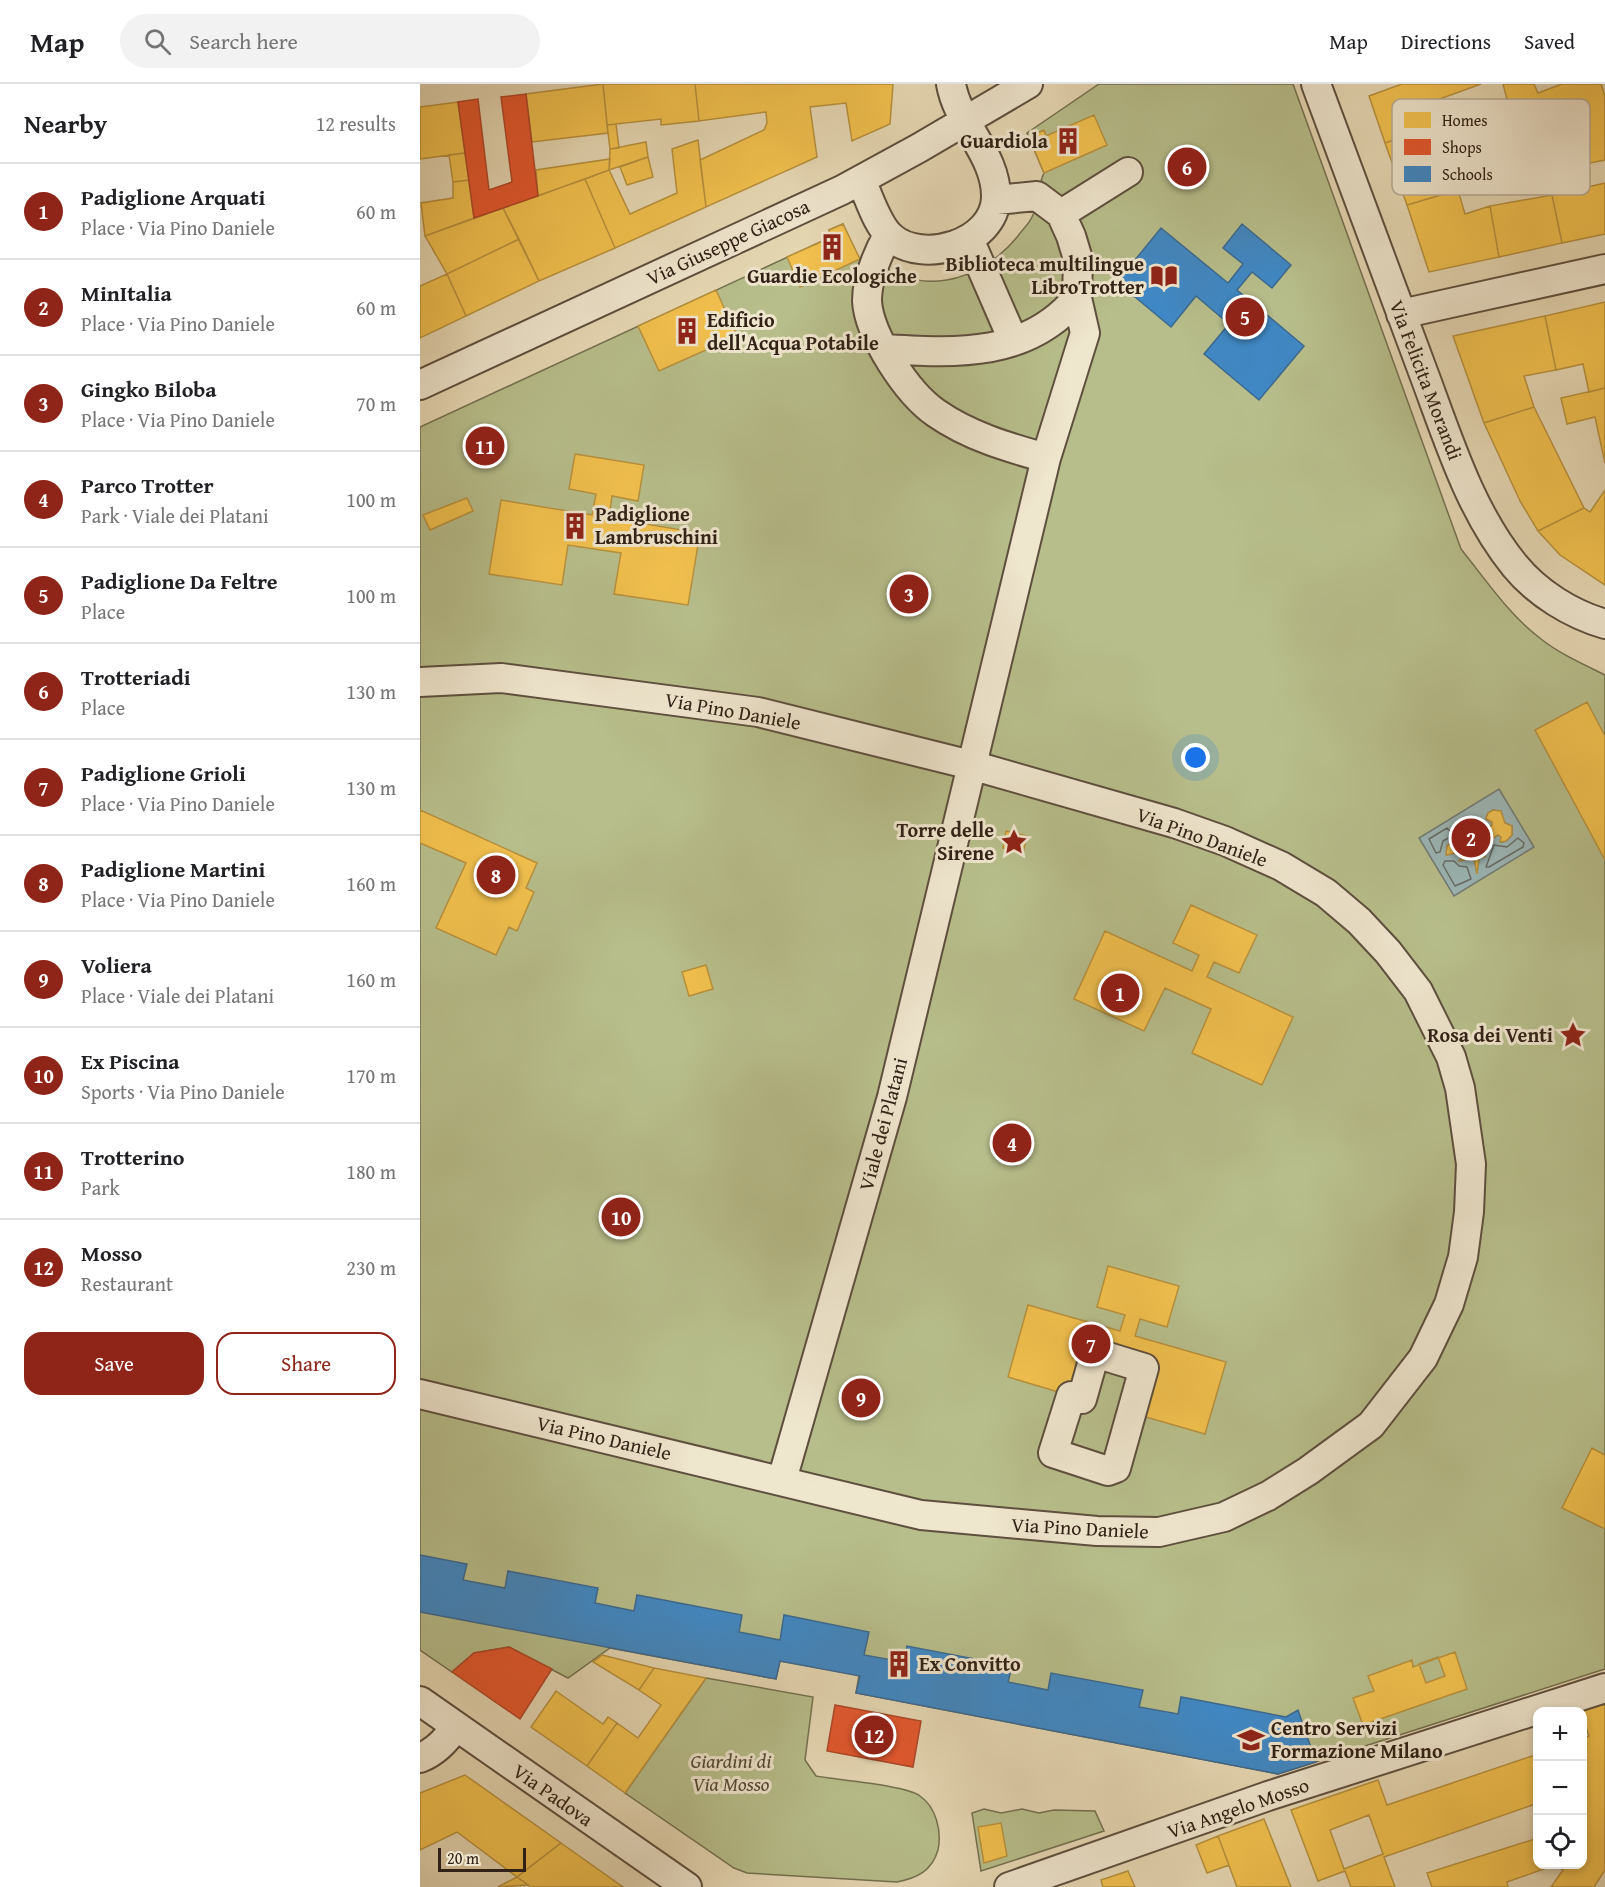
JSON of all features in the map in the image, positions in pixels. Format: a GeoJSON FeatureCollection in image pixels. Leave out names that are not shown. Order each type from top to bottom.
{"type":"FeatureCollection","features":[{"type":"Feature","properties":{"kind":"street"},"geometry":{"type":"LineString","coordinates":[[861,180],[888,235],[907,247],[921,250],[954,246],[969,239],[990,216],[996,200],[993,177],[986,157],[957,107],[951,84]]}},
{"type":"Feature","properties":{"kind":"street","name":"Via Giuseppe Giacosa"},"geometry":{"type":"LineString","coordinates":[[420,385],[861,180],[1028,84]]}},
{"type":"Feature","properties":{"kind":"street","name":"Via Felicita Morandi"},"geometry":{"type":"LineString","coordinates":[[1316,84],[1453,452],[1496,538],[1513,564],[1537,587],[1565,606],[1605,624]]}},
{"type":"Feature","properties":{"kind":"street"},"geometry":{"type":"LineString","coordinates":[[1061,214],[1128,172]]}},
{"type":"Feature","properties":{"kind":"street"},"geometry":{"type":"LineString","coordinates":[[885,349],[976,351],[1040,332],[1060,318],[1077,298],[1078,259],[1061,214],[1037,196],[996,200]]}},
{"type":"Feature","properties":{"kind":"street"},"geometry":{"type":"LineString","coordinates":[[888,235],[875,260],[867,301],[893,369],[934,412],[986,441],[1046,458]]}},
{"type":"Feature","properties":{"kind":"street"},"geometry":{"type":"LineString","coordinates":[[969,239],[1013,340]]}},
{"type":"Feature","properties":{"kind":"street"},"geometry":{"type":"LineString","coordinates":[[1401,314],[1605,269]]}},
{"type":"Feature","properties":{"kind":"street","name":"Viale dei Platani"},"geometry":{"type":"LineString","coordinates":[[782,1480],[892,1097],[1046,458],[1085,333],[1077,298]]}},
{"type":"Feature","properties":{"kind":"street","name":"Via Pino Daniele"},"geometry":{"type":"LineString","coordinates":[[420,682],[501,678],[758,712],[971,765],[1174,824],[1225,841],[1281,866],[1326,893],[1359,921],[1388,952],[1418,991],[1451,1058],[1462,1099],[1471,1164],[1469,1212],[1463,1257],[1449,1304],[1423,1358],[1371,1425],[1308,1472],[1268,1496],[1224,1517],[1159,1532],[1097,1531],[921,1515],[420,1394]]}},
{"type":"Feature","properties":{"kind":"street","name":"Via Angelo Mosso"},"geometry":{"type":"LineString","coordinates":[[1009,1887],[1268,1796],[1605,1688]]}},
{"type":"Feature","properties":{"kind":"street","name":"Via Padova"},"geometry":{"type":"LineString","coordinates":[[420,1701],[455,1728],[687,1887]]}},
{"type":"Feature","properties":{"kind":"street"},"geometry":{"type":"LineString","coordinates":[[420,1758],[429,1755],[447,1740],[455,1728]]}},
{"type":"Feature","properties":{"kind":"green space"},"geometry":{"type":"Polygon","coordinates":[[[1099,84],[1293,84],[1461,549],[1498,597],[1529,630],[1556,649],[1605,675],[1605,1669],[1278,1774],[856,1693],[859,1675],[780,1661],[776,1679],[610,1648],[568,1678],[509,1647],[474,1653],[452,1672],[420,1650],[420,427],[831,237],[829,230],[843,224],[859,259],[868,255],[887,269],[907,277],[927,281],[947,280],[966,275],[985,265],[1002,252],[1018,236],[1034,212],[1044,173],[1027,133],[1099,84]]]}},
{"type":"Feature","properties":{"kind":"green space","name":"Giardini di Via Mosso"},"geometry":{"type":"Polygon","coordinates":[[[706,1678],[813,1697],[805,1760],[816,1776],[901,1789],[912,1792],[926,1801],[934,1813],[939,1835],[938,1850],[928,1868],[917,1876],[897,1882],[747,1873],[734,1868],[625,1793],[706,1678]]]}},
{"type":"Feature","properties":{"kind":"green space"},"geometry":{"type":"Polygon","coordinates":[[[984,1809],[1001,1813],[1022,1809],[1039,1813],[1054,1810],[1095,1811],[1104,1831],[981,1871],[972,1813],[984,1809]]]}},
{"type":"Feature","properties":{"kind":"water"},"geometry":{"type":"Polygon","coordinates":[[[1499,789],[1534,847],[1454,896],[1419,838],[1499,789]],[[1493,810],[1488,813],[1486,819],[1492,822],[1492,825],[1460,860],[1474,858],[1477,873],[1479,858],[1485,856],[1483,851],[1491,839],[1498,835],[1501,837],[1501,842],[1506,841],[1512,835],[1512,826],[1505,823],[1493,810]]]}},
{"type":"Feature","properties":{"kind":"building: Homes"},"geometry":{"type":"Polygon","coordinates":[[[603,84],[695,84],[699,121],[661,125],[661,119],[607,125],[603,84]]]}},
{"type":"Feature","properties":{"kind":"building: Homes"},"geometry":{"type":"Polygon","coordinates":[[[603,84],[608,133],[532,142],[526,94],[603,84]]]}},
{"type":"Feature","properties":{"kind":"building: Homes"},"geometry":{"type":"Polygon","coordinates":[[[695,84],[893,84],[890,124],[852,141],[846,103],[810,107],[817,157],[706,207],[700,160],[764,130],[767,123],[766,112],[699,121],[695,84]]]}},
{"type":"Feature","properties":{"kind":"building: Homes"},"geometry":{"type":"Polygon","coordinates":[[[1402,84],[1481,84],[1440,99],[1392,99],[1392,141],[1385,143],[1369,96],[1402,84]]]}},
{"type":"Feature","properties":{"kind":"building: Homes"},"geometry":{"type":"Polygon","coordinates":[[[1503,84],[1534,84],[1538,93],[1562,84],[1601,84],[1605,96],[1605,160],[1590,163],[1590,99],[1507,99],[1503,84]]]}},
{"type":"Feature","properties":{"kind":"building: Homes"},"geometry":{"type":"Polygon","coordinates":[[[458,102],[465,153],[420,159],[420,107],[458,102]]]}},
{"type":"Feature","properties":{"kind":"building: Homes","name":"Guardiola"},"geometry":{"type":"Polygon","coordinates":[[[1094,115],[1107,145],[1044,173],[1029,137],[1044,130],[1046,136],[1094,115]]]}},
{"type":"Feature","properties":{"kind":"building: Homes"},"geometry":{"type":"Polygon","coordinates":[[[616,124],[619,148],[610,149],[607,125],[616,124]]]}},
{"type":"Feature","properties":{"kind":"building: Homes"},"geometry":{"type":"Polygon","coordinates":[[[698,140],[706,207],[615,248],[585,179],[609,170],[630,214],[677,193],[672,149],[698,140]]]}},
{"type":"Feature","properties":{"kind":"building: Homes"},"geometry":{"type":"Polygon","coordinates":[[[1392,141],[1392,163],[1385,143],[1392,141]]]}},
{"type":"Feature","properties":{"kind":"building: Homes"},"geometry":{"type":"Polygon","coordinates":[[[646,142],[648,157],[609,170],[610,149],[646,142]]]}},
{"type":"Feature","properties":{"kind":"building: Homes"},"geometry":{"type":"Polygon","coordinates":[[[465,153],[469,180],[453,182],[449,155],[465,153]]]}},
{"type":"Feature","properties":{"kind":"building: Homes"},"geometry":{"type":"Polygon","coordinates":[[[648,157],[653,177],[627,185],[620,167],[648,157]]]}},
{"type":"Feature","properties":{"kind":"building: Homes"},"geometry":{"type":"Polygon","coordinates":[[[610,159],[609,170],[538,196],[536,170],[610,159]]]}},
{"type":"Feature","properties":{"kind":"building: Homes"},"geometry":{"type":"Polygon","coordinates":[[[585,179],[615,248],[539,281],[503,208],[585,179]]]}},
{"type":"Feature","properties":{"kind":"building: Homes"},"geometry":{"type":"Polygon","coordinates":[[[469,180],[474,218],[425,236],[421,203],[453,198],[453,182],[469,180]]]}},
{"type":"Feature","properties":{"kind":"building: Homes"},"geometry":{"type":"Polygon","coordinates":[[[1605,183],[1605,234],[1562,243],[1552,195],[1590,195],[1590,186],[1605,183]]]}},
{"type":"Feature","properties":{"kind":"building: Homes"},"geometry":{"type":"Polygon","coordinates":[[[1403,195],[1441,195],[1407,205],[1403,195]]]}},
{"type":"Feature","properties":{"kind":"building: Homes"},"geometry":{"type":"Polygon","coordinates":[[[1441,195],[1459,195],[1465,214],[1490,206],[1499,257],[1429,272],[1407,205],[1441,195]]]}},
{"type":"Feature","properties":{"kind":"building: Homes"},"geometry":{"type":"Polygon","coordinates":[[[1552,195],[1562,243],[1499,257],[1490,206],[1552,195]]]}},
{"type":"Feature","properties":{"kind":"building: Homes"},"geometry":{"type":"Polygon","coordinates":[[[503,208],[519,239],[447,274],[425,236],[503,208]]]}},
{"type":"Feature","properties":{"kind":"building: Homes","name":"Guardie Ecologiche"},"geometry":{"type":"Polygon","coordinates":[[[843,224],[860,259],[800,287],[787,257],[832,237],[829,230],[843,224]]]}},
{"type":"Feature","properties":{"kind":"building: Homes"},"geometry":{"type":"Polygon","coordinates":[[[519,239],[539,281],[466,316],[447,274],[519,239]]]}},
{"type":"Feature","properties":{"kind":"building: Homes"},"geometry":{"type":"Polygon","coordinates":[[[447,274],[466,316],[420,338],[420,286],[447,274]]]}},
{"type":"Feature","properties":{"kind":"building: Homes","name":"Edificio dell'Acqua Potabile"},"geometry":{"type":"Polygon","coordinates":[[[716,290],[737,336],[659,371],[638,326],[716,290]]]}},
{"type":"Feature","properties":{"kind":"building: Homes"},"geometry":{"type":"Polygon","coordinates":[[[1605,302],[1605,388],[1589,392],[1583,364],[1556,370],[1545,316],[1605,302]]]}},
{"type":"Feature","properties":{"kind":"building: Homes"},"geometry":{"type":"Polygon","coordinates":[[[1545,316],[1556,370],[1524,376],[1534,407],[1484,423],[1453,336],[1545,316]]]}},
{"type":"Feature","properties":{"kind":"building: Homes"},"geometry":{"type":"Polygon","coordinates":[[[1605,388],[1605,463],[1595,417],[1567,424],[1561,398],[1605,388]]]}},
{"type":"Feature","properties":{"kind":"building: Homes"},"geometry":{"type":"Polygon","coordinates":[[[1534,407],[1584,508],[1538,531],[1520,501],[1484,423],[1534,407]]]}},
{"type":"Feature","properties":{"kind":"building: Homes","name":"Padiglione Lambruschini"},"geometry":{"type":"Polygon","coordinates":[[[575,454],[644,465],[638,501],[612,496],[609,518],[700,533],[688,605],[614,594],[621,553],[568,545],[562,585],[489,574],[501,500],[592,515],[596,494],[569,489],[575,454]]]}},
{"type":"Feature","properties":{"kind":"building: Homes"},"geometry":{"type":"Polygon","coordinates":[[[1605,490],[1605,585],[1560,555],[1538,531],[1584,508],[1590,512],[1605,490]]]}},
{"type":"Feature","properties":{"kind":"building: Homes"},"geometry":{"type":"Polygon","coordinates":[[[467,498],[473,511],[430,530],[423,515],[467,498]]]}},
{"type":"Feature","properties":{"kind":"building: Homes"},"geometry":{"type":"Polygon","coordinates":[[[1587,702],[1605,736],[1605,860],[1535,730],[1587,702]]]}},
{"type":"Feature","properties":{"kind":"building: Homes"},"geometry":{"type":"Polygon","coordinates":[[[420,810],[537,863],[526,888],[534,892],[517,931],[509,927],[496,955],[436,928],[466,863],[420,843],[420,810]]]}},
{"type":"Feature","properties":{"kind":"building: Homes"},"geometry":{"type":"Polygon","coordinates":[[[1493,810],[1501,811],[1505,823],[1512,826],[1512,835],[1506,841],[1500,842],[1501,837],[1498,835],[1491,839],[1483,851],[1485,857],[1479,858],[1477,874],[1474,858],[1459,861],[1492,825],[1492,822],[1486,819],[1488,813],[1493,810]]]}},
{"type":"Feature","properties":{"kind":"building: Homes"},"geometry":{"type":"Polygon","coordinates":[[[1006,831],[1027,836],[1023,853],[1003,848],[1006,831]]]}},
{"type":"Feature","properties":{"kind":"building: Homes"},"geometry":{"type":"Polygon","coordinates":[[[1451,843],[1457,853],[1446,855],[1447,846],[1451,843]]]}},
{"type":"Feature","properties":{"kind":"building: Homes"},"geometry":{"type":"Polygon","coordinates":[[[1191,905],[1257,935],[1239,973],[1214,962],[1207,977],[1293,1017],[1262,1085],[1192,1053],[1211,1009],[1165,988],[1144,1031],[1074,999],[1105,931],[1192,971],[1199,955],[1173,943],[1191,905]]]}},
{"type":"Feature","properties":{"kind":"building: Homes"},"geometry":{"type":"Polygon","coordinates":[[[706,965],[713,989],[689,996],[682,972],[706,965]]]}},
{"type":"Feature","properties":{"kind":"building: Homes"},"geometry":{"type":"Polygon","coordinates":[[[1108,1266],[1179,1286],[1167,1327],[1140,1319],[1135,1336],[1226,1362],[1205,1434],[1132,1413],[1145,1367],[1095,1352],[1082,1399],[1008,1377],[1028,1305],[1120,1331],[1125,1315],[1097,1307],[1108,1266]]]}},
{"type":"Feature","properties":{"kind":"building: Homes"},"geometry":{"type":"Polygon","coordinates":[[[870,1383],[876,1407],[852,1414],[845,1390],[870,1383]]]}},
{"type":"Feature","properties":{"kind":"building: Homes"},"geometry":{"type":"Polygon","coordinates":[[[1592,1448],[1605,1455],[1605,1529],[1562,1508],[1592,1448]]]}},
{"type":"Feature","properties":{"kind":"building: Homes"},"geometry":{"type":"Polygon","coordinates":[[[1455,1652],[1467,1689],[1363,1725],[1353,1698],[1374,1691],[1368,1676],[1412,1660],[1413,1667],[1455,1652]]]}},
{"type":"Feature","properties":{"kind":"building: Homes"},"geometry":{"type":"Polygon","coordinates":[[[602,1655],[654,1668],[639,1690],[593,1662],[602,1655]]]}},
{"type":"Feature","properties":{"kind":"building: Homes"},"geometry":{"type":"Polygon","coordinates":[[[1438,1657],[1445,1676],[1426,1683],[1419,1664],[1438,1657]]]}},
{"type":"Feature","properties":{"kind":"building: Homes"},"geometry":{"type":"Polygon","coordinates":[[[654,1668],[706,1678],[625,1793],[587,1766],[617,1723],[638,1738],[661,1705],[639,1690],[654,1668]]]}},
{"type":"Feature","properties":{"kind":"building: Homes"},"geometry":{"type":"Polygon","coordinates":[[[556,1691],[603,1724],[608,1717],[617,1723],[587,1766],[531,1727],[556,1691]]]}},
{"type":"Feature","properties":{"kind":"building: Homes"},"geometry":{"type":"Polygon","coordinates":[[[1605,1704],[1605,1870],[1594,1887],[1551,1887],[1563,1870],[1561,1869],[1587,1869],[1587,1737],[1589,1736],[1587,1710],[1605,1704]]]}},
{"type":"Feature","properties":{"kind":"building: Homes"},"geometry":{"type":"Polygon","coordinates":[[[1533,1756],[1533,1805],[1384,1857],[1395,1887],[1351,1887],[1345,1871],[1318,1881],[1291,1810],[1378,1780],[1387,1805],[1533,1756]],[[1369,1815],[1330,1830],[1344,1869],[1383,1854],[1369,1815]]]}},
{"type":"Feature","properties":{"kind":"building: Homes"},"geometry":{"type":"Polygon","coordinates":[[[465,1775],[561,1843],[517,1877],[457,1832],[420,1850],[420,1793],[465,1775]]]}},
{"type":"Feature","properties":{"kind":"building: Homes"},"geometry":{"type":"Polygon","coordinates":[[[1264,1819],[1291,1887],[1237,1887],[1218,1836],[1264,1819]]]}},
{"type":"Feature","properties":{"kind":"building: Homes"},"geometry":{"type":"Polygon","coordinates":[[[1001,1823],[1007,1856],[984,1863],[978,1827],[1001,1823]]]}},
{"type":"Feature","properties":{"kind":"building: Homes"},"geometry":{"type":"Polygon","coordinates":[[[1218,1836],[1229,1865],[1207,1873],[1196,1845],[1218,1836]]]}},
{"type":"Feature","properties":{"kind":"building: Homes"},"geometry":{"type":"Polygon","coordinates":[[[1533,1840],[1533,1869],[1544,1869],[1507,1882],[1508,1887],[1432,1887],[1427,1873],[1533,1840]]]}},
{"type":"Feature","properties":{"kind":"building: Homes"},"geometry":{"type":"Polygon","coordinates":[[[561,1843],[623,1887],[531,1887],[517,1877],[561,1843]]]}},
{"type":"Feature","properties":{"kind":"building: Homes"},"geometry":{"type":"Polygon","coordinates":[[[1128,1871],[1135,1887],[1103,1887],[1101,1880],[1128,1871]]]}},
{"type":"Feature","properties":{"kind":"building: Homes"},"geometry":{"type":"Polygon","coordinates":[[[517,1877],[528,1885],[498,1887],[517,1877]]]}},
{"type":"Feature","properties":{"kind":"building: Shops"},"geometry":{"type":"Polygon","coordinates":[[[526,94],[538,196],[474,218],[458,102],[478,99],[489,190],[512,182],[501,97],[526,94]]]}},
{"type":"Feature","properties":{"kind":"building: Shops"},"geometry":{"type":"Polygon","coordinates":[[[509,1647],[552,1669],[520,1719],[452,1672],[474,1653],[509,1647]]]}},
{"type":"Feature","properties":{"kind":"building: Shops"},"geometry":{"type":"Polygon","coordinates":[[[835,1705],[921,1721],[913,1767],[827,1751],[835,1705]]]}},
{"type":"Feature","properties":{"kind":"building: Schools"},"geometry":{"type":"Polygon","coordinates":[[[1242,224],[1291,265],[1272,288],[1252,272],[1237,290],[1304,346],[1259,400],[1204,354],[1229,324],[1196,296],[1171,327],[1117,282],[1161,228],[1228,283],[1243,264],[1223,248],[1242,224]]]}},
{"type":"Feature","properties":{"kind":"building: Schools","name":"Ex Convitto"},"geometry":{"type":"Polygon","coordinates":[[[420,1555],[467,1564],[463,1580],[505,1588],[508,1571],[598,1588],[595,1603],[634,1611],[637,1595],[742,1615],[739,1632],[780,1640],[784,1615],[869,1632],[864,1655],[903,1662],[907,1646],[1012,1666],[1008,1682],[1048,1690],[1051,1673],[1143,1690],[1139,1707],[1178,1714],[1181,1697],[1286,1717],[1298,1710],[1316,1762],[1278,1774],[856,1693],[860,1676],[780,1661],[776,1679],[420,1612],[420,1555]]]}},
{"type":"Feature","properties":{"kind":"place","name":"Guardiola"},"geometry":{"type":"Point","coordinates":[1068,141]}},
{"type":"Feature","properties":{"kind":"place","name":"Trotteriadi"},"geometry":{"type":"Point","coordinates":[1187,167]}},
{"type":"Feature","properties":{"kind":"place","name":"Guardie Ecologiche"},"geometry":{"type":"Point","coordinates":[832,247]}},
{"type":"Feature","properties":{"kind":"place","name":"Biblioteca multilingue LibroTrotter"},"geometry":{"type":"Point","coordinates":[1164,276]}},
{"type":"Feature","properties":{"kind":"place","name":"Padiglione Da Feltre"},"geometry":{"type":"Point","coordinates":[1245,317]}},
{"type":"Feature","properties":{"kind":"place","name":"Edificio dell'Acqua Potabile"},"geometry":{"type":"Point","coordinates":[687,331]}},
{"type":"Feature","properties":{"kind":"place","name":"Trotterino"},"geometry":{"type":"Point","coordinates":[485,446]}},
{"type":"Feature","properties":{"kind":"place","name":"Padiglione Lambruschini"},"geometry":{"type":"Point","coordinates":[575,526]}},
{"type":"Feature","properties":{"kind":"place","name":"Gingko Biloba"},"geometry":{"type":"Point","coordinates":[909,594]}},
{"type":"Feature","properties":{"kind":"place","name":"MinItalia"},"geometry":{"type":"Point","coordinates":[1471,838]}},
{"type":"Feature","properties":{"kind":"place","name":"Torre delle Sirene"},"geometry":{"type":"Point","coordinates":[1014,842]}},
{"type":"Feature","properties":{"kind":"place","name":"Padiglione Martini"},"geometry":{"type":"Point","coordinates":[496,875]}},
{"type":"Feature","properties":{"kind":"place","name":"Padiglione Arquati"},"geometry":{"type":"Point","coordinates":[1120,993]}},
{"type":"Feature","properties":{"kind":"place","name":"Rosa dei Venti"},"geometry":{"type":"Point","coordinates":[1573,1035]}},
{"type":"Feature","properties":{"kind":"place","name":"Parco Trotter"},"geometry":{"type":"Point","coordinates":[1012,1143]}},
{"type":"Feature","properties":{"kind":"place","name":"Ex Piscina"},"geometry":{"type":"Point","coordinates":[621,1217]}},
{"type":"Feature","properties":{"kind":"place","name":"Padiglione Grioli"},"geometry":{"type":"Point","coordinates":[1091,1344]}},
{"type":"Feature","properties":{"kind":"place","name":"Voliera"},"geometry":{"type":"Point","coordinates":[861,1398]}},
{"type":"Feature","properties":{"kind":"place","name":"Ex Convitto"},"geometry":{"type":"Point","coordinates":[899,1664]}},
{"type":"Feature","properties":{"kind":"place","name":"Mosso"},"geometry":{"type":"Point","coordinates":[874,1735]}},
{"type":"Feature","properties":{"kind":"place","name":"Centro Servizi Formazione Milano"},"geometry":{"type":"Point","coordinates":[1251,1740]}}]}
